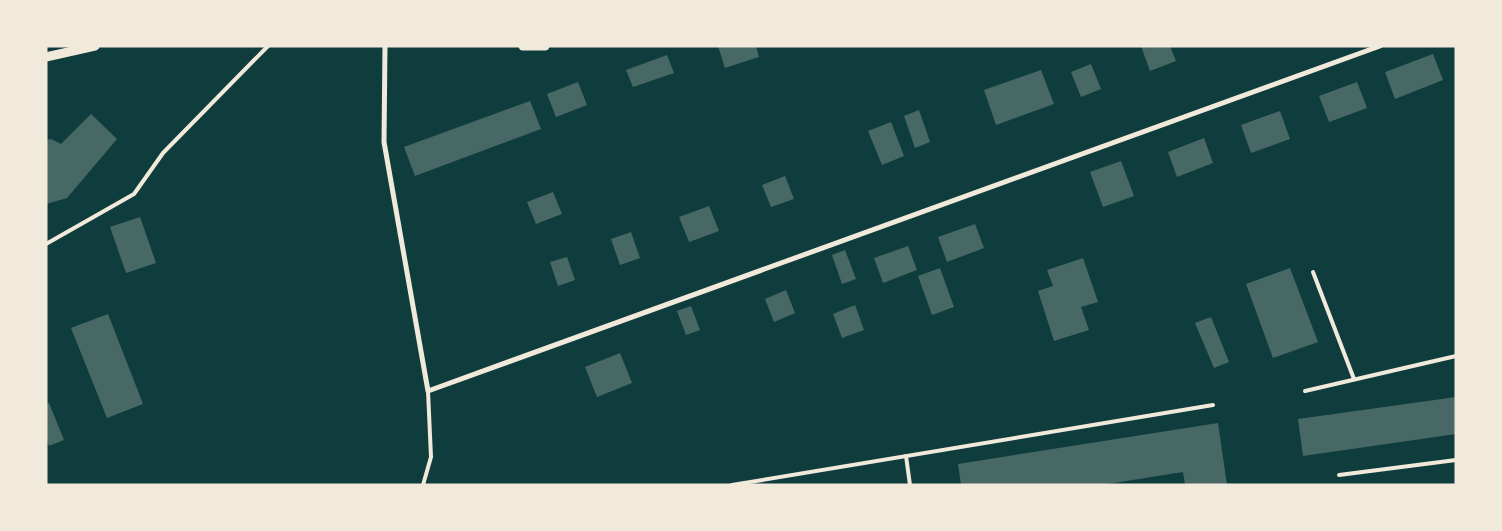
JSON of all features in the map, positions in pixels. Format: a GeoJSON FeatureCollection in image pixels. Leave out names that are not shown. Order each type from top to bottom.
{"type":"FeatureCollection","features":[{"type":"Feature","properties":{"kind":"street"},"geometry":{"type":"LineString","coordinates":[[46,57],[95,46]]}},
{"type":"Feature","properties":{"kind":"street"},"geometry":{"type":"LineString","coordinates":[[385,46],[384,142],[428,391],[1380,46]]}},
{"type":"Feature","properties":{"kind":"street"},"geometry":{"type":"LineString","coordinates":[[523,46],[545,46]]}},
{"type":"Feature","properties":{"kind":"lane"},"geometry":{"type":"LineString","coordinates":[[46,244],[134,194],[163,153],[268,46]]}},
{"type":"Feature","properties":{"kind":"lane"},"geometry":{"type":"LineString","coordinates":[[1313,272],[1354,379]]}},
{"type":"Feature","properties":{"kind":"lane"},"geometry":{"type":"LineString","coordinates":[[1305,391],[1456,356]]}},
{"type":"Feature","properties":{"kind":"lane"},"geometry":{"type":"LineString","coordinates":[[423,485],[431,457],[428,391]]}},
{"type":"Feature","properties":{"kind":"lane"},"geometry":{"type":"LineString","coordinates":[[732,485],[1213,405]]}},
{"type":"Feature","properties":{"kind":"lane"},"geometry":{"type":"LineString","coordinates":[[906,456],[910,485]]}},
{"type":"Feature","properties":{"kind":"lane"},"geometry":{"type":"LineString","coordinates":[[1339,475],[1456,460]]}},
{"type":"Feature","properties":{"kind":"building"},"geometry":{"type":"Polygon","coordinates":[[[718,46],[756,46],[759,57],[725,68],[718,46]]]}},
{"type":"Feature","properties":{"kind":"building"},"geometry":{"type":"Polygon","coordinates":[[[1141,46],[1170,46],[1176,61],[1150,71],[1141,46]]]}},
{"type":"Feature","properties":{"kind":"building"},"geometry":{"type":"Polygon","coordinates":[[[1433,54],[1443,80],[1395,99],[1385,72],[1433,54]]]}},
{"type":"Feature","properties":{"kind":"building"},"geometry":{"type":"Polygon","coordinates":[[[667,55],[674,73],[633,87],[626,70],[667,55]]]}},
{"type":"Feature","properties":{"kind":"building"},"geometry":{"type":"Polygon","coordinates":[[[1091,64],[1101,89],[1081,97],[1071,72],[1091,64]]]}},
{"type":"Feature","properties":{"kind":"building"},"geometry":{"type":"Polygon","coordinates":[[[1041,70],[1054,104],[996,125],[984,90],[1041,70]]]}},
{"type":"Feature","properties":{"kind":"building"},"geometry":{"type":"Polygon","coordinates":[[[578,82],[587,105],[556,117],[547,94],[578,82]]]}},
{"type":"Feature","properties":{"kind":"building"},"geometry":{"type":"Polygon","coordinates":[[[1357,82],[1367,108],[1329,122],[1319,96],[1357,82]]]}},
{"type":"Feature","properties":{"kind":"building"},"geometry":{"type":"Polygon","coordinates":[[[530,101],[541,129],[415,176],[404,147],[530,101]]]}},
{"type":"Feature","properties":{"kind":"building"},"geometry":{"type":"Polygon","coordinates":[[[919,110],[930,142],[915,148],[904,116],[919,110]]]}},
{"type":"Feature","properties":{"kind":"building"},"geometry":{"type":"Polygon","coordinates":[[[1280,111],[1290,139],[1251,153],[1241,125],[1280,111]]]}},
{"type":"Feature","properties":{"kind":"building"},"geometry":{"type":"Polygon","coordinates":[[[91,114],[117,139],[67,198],[46,204],[46,140],[51,139],[61,144],[91,114]]]}},
{"type":"Feature","properties":{"kind":"building"},"geometry":{"type":"Polygon","coordinates":[[[891,122],[904,156],[882,165],[868,131],[891,122]]]}},
{"type":"Feature","properties":{"kind":"building"},"geometry":{"type":"Polygon","coordinates":[[[1204,138],[1213,163],[1177,177],[1168,152],[1204,138]]]}},
{"type":"Feature","properties":{"kind":"building"},"geometry":{"type":"Polygon","coordinates":[[[1121,161],[1134,196],[1103,207],[1090,172],[1121,161]]]}},
{"type":"Feature","properties":{"kind":"building"},"geometry":{"type":"Polygon","coordinates":[[[785,176],[794,199],[771,207],[762,185],[785,176]]]}},
{"type":"Feature","properties":{"kind":"building"},"geometry":{"type":"Polygon","coordinates":[[[553,192],[562,214],[536,224],[527,202],[553,192]]]}},
{"type":"Feature","properties":{"kind":"building"},"geometry":{"type":"Polygon","coordinates":[[[709,206],[719,231],[689,242],[679,217],[709,206]]]}},
{"type":"Feature","properties":{"kind":"building"},"geometry":{"type":"Polygon","coordinates":[[[140,217],[156,263],[126,273],[110,227],[140,217]]]}},
{"type":"Feature","properties":{"kind":"building"},"geometry":{"type":"Polygon","coordinates":[[[975,224],[984,248],[947,262],[938,237],[975,224]]]}},
{"type":"Feature","properties":{"kind":"building"},"geometry":{"type":"Polygon","coordinates":[[[631,232],[640,258],[620,265],[611,239],[631,232]]]}},
{"type":"Feature","properties":{"kind":"building"},"geometry":{"type":"Polygon","coordinates":[[[908,246],[917,270],[883,283],[874,258],[908,246]]]}},
{"type":"Feature","properties":{"kind":"building"},"geometry":{"type":"Polygon","coordinates":[[[845,250],[856,279],[842,284],[832,255],[845,250]]]}},
{"type":"Feature","properties":{"kind":"building"},"geometry":{"type":"Polygon","coordinates":[[[567,257],[575,280],[558,286],[550,262],[567,257]]]}},
{"type":"Feature","properties":{"kind":"building"},"geometry":{"type":"Polygon","coordinates":[[[1083,258],[1098,302],[1081,307],[1089,330],[1054,341],[1038,291],[1053,286],[1047,270],[1083,258]]]}},
{"type":"Feature","properties":{"kind":"building"},"geometry":{"type":"Polygon","coordinates":[[[940,268],[954,307],[932,315],[918,276],[940,268]]]}},
{"type":"Feature","properties":{"kind":"building"},"geometry":{"type":"Polygon","coordinates":[[[1290,268],[1318,342],[1273,358],[1246,284],[1290,268]]]}},
{"type":"Feature","properties":{"kind":"building"},"geometry":{"type":"Polygon","coordinates":[[[786,290],[795,313],[774,322],[765,299],[786,290]]]}},
{"type":"Feature","properties":{"kind":"building"},"geometry":{"type":"Polygon","coordinates":[[[855,305],[864,330],[842,338],[833,314],[855,305]]]}},
{"type":"Feature","properties":{"kind":"building"},"geometry":{"type":"Polygon","coordinates":[[[691,306],[700,330],[686,335],[677,311],[691,306]]]}},
{"type":"Feature","properties":{"kind":"building"},"geometry":{"type":"Polygon","coordinates":[[[108,314],[143,404],[107,418],[71,328],[108,314]]]}},
{"type":"Feature","properties":{"kind":"building"},"geometry":{"type":"Polygon","coordinates":[[[1211,317],[1229,362],[1214,368],[1195,323],[1211,317]]]}},
{"type":"Feature","properties":{"kind":"building"},"geometry":{"type":"Polygon","coordinates":[[[620,353],[632,383],[597,397],[585,367],[620,353]]]}},
{"type":"Feature","properties":{"kind":"building"},"geometry":{"type":"Polygon","coordinates":[[[1456,397],[1456,434],[1303,456],[1298,419],[1456,397]]]}},
{"type":"Feature","properties":{"kind":"building"},"geometry":{"type":"Polygon","coordinates":[[[49,403],[64,440],[49,446],[46,437],[46,404],[49,403]]]}},
{"type":"Feature","properties":{"kind":"building"},"geometry":{"type":"Polygon","coordinates":[[[1218,423],[1227,485],[1185,485],[1183,472],[1101,485],[961,485],[958,464],[1218,423]]]}}]}
